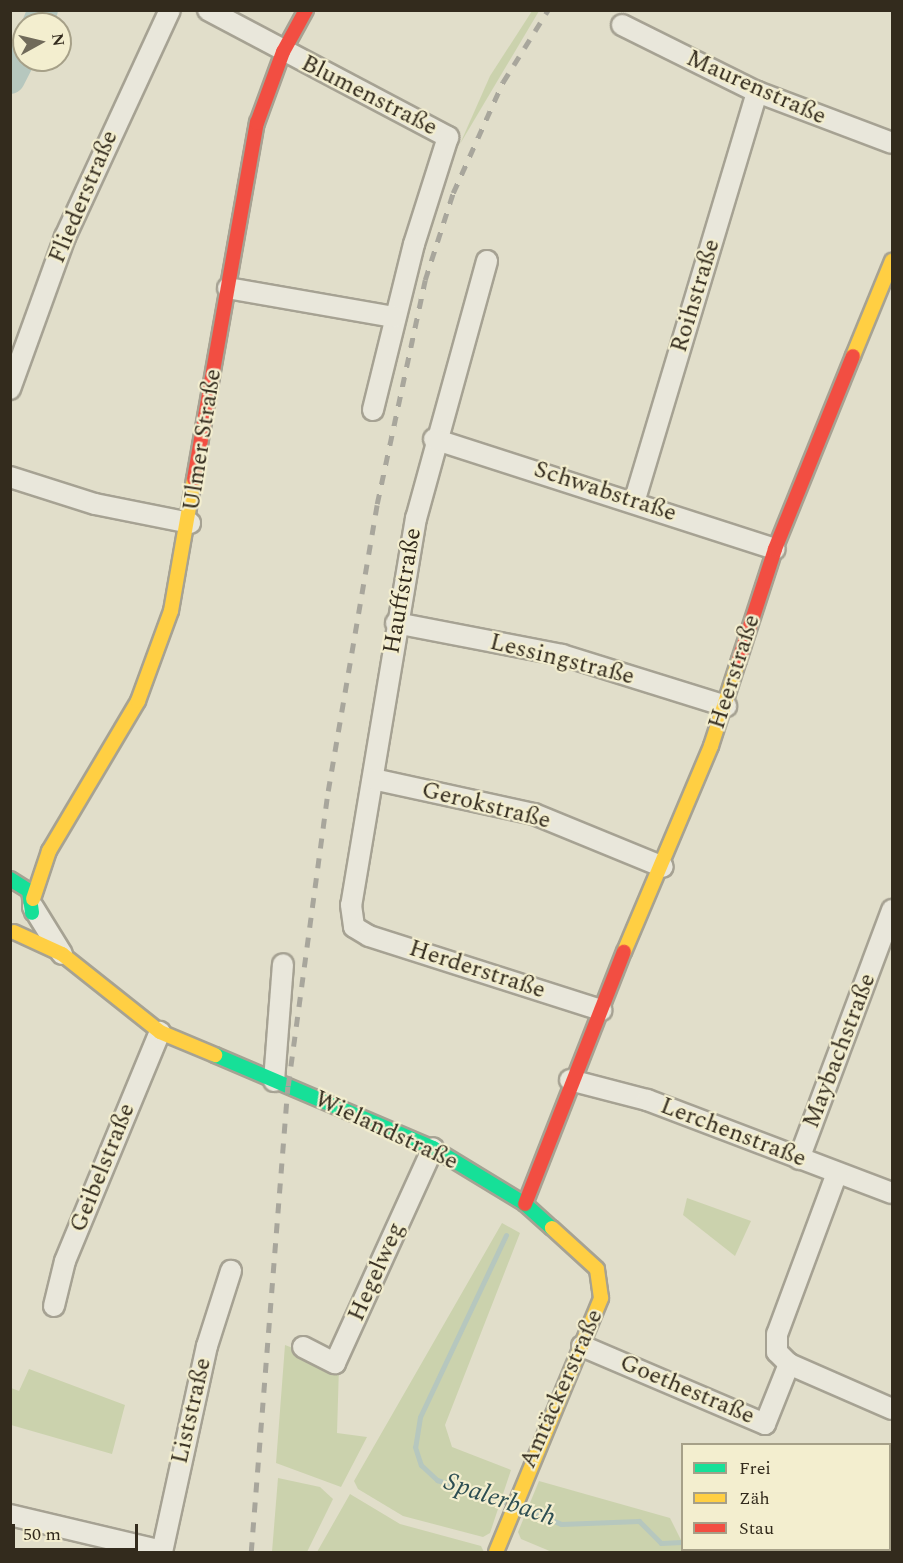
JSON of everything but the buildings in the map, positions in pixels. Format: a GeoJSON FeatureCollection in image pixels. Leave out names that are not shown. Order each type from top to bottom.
{"type":"FeatureCollection","features":[{"type":"Feature","properties":{"kind":"street","name":"Fliederstraße"},"geometry":{"type":"LineString","coordinates":[[10,389],[65,237],[170,10]]}},
{"type":"Feature","properties":{"kind":"street"},"geometry":{"type":"LineString","coordinates":[[208,10],[283,52]]}},
{"type":"Feature","properties":{"kind":"street","name":"Ulmer Straße"},"geometry":{"type":"LineString","coordinates":[[12,932],[28,923],[49,851],[138,701],[171,611],[190,523],[257,123],[283,52],[306,10]]}},
{"type":"Feature","properties":{"kind":"street","name":"Maurenstraße"},"geometry":{"type":"LineString","coordinates":[[622,25],[757,92],[892,143]]}},
{"type":"Feature","properties":{"kind":"street","name":"Blumenstraße"},"geometry":{"type":"LineString","coordinates":[[283,52],[448,137],[395,317],[373,410]]}},
{"type":"Feature","properties":{"kind":"street","name":"Roihstraße"},"geometry":{"type":"LineString","coordinates":[[635,499],[757,92]]}},
{"type":"Feature","properties":{"kind":"street","name":"Hauffstraße"},"geometry":{"type":"LineString","coordinates":[[354,927],[351,904],[373,779],[396,623],[434,439],[487,261]]}},
{"type":"Feature","properties":{"kind":"street","name":"Heerstraße"},"geometry":{"type":"LineString","coordinates":[[570,1080],[663,867],[726,706],[775,549],[892,261]]}},
{"type":"Feature","properties":{"kind":"street"},"geometry":{"type":"LineString","coordinates":[[228,288],[395,317]]}},
{"type":"Feature","properties":{"kind":"street","name":"Schwabstraße"},"geometry":{"type":"LineString","coordinates":[[434,439],[635,499],[775,549]]}},
{"type":"Feature","properties":{"kind":"street"},"geometry":{"type":"LineString","coordinates":[[10,477],[95,504],[190,523]]}},
{"type":"Feature","properties":{"kind":"street","name":"Lessingstraße"},"geometry":{"type":"LineString","coordinates":[[396,623],[562,655],[726,706]]}},
{"type":"Feature","properties":{"kind":"street","name":"Gerokstraße"},"geometry":{"type":"LineString","coordinates":[[373,779],[534,814],[663,867]]}},
{"type":"Feature","properties":{"kind":"street","name":"Ulmer Straße"},"geometry":{"type":"LineString","coordinates":[[33,903],[24,885],[10,878],[49,851]]}},
{"type":"Feature","properties":{"kind":"street","name":"Wielandstraße"},"geometry":{"type":"LineString","coordinates":[[33,903],[62,954]]}},
{"type":"Feature","properties":{"kind":"street","name":"Maybachstraße"},"geometry":{"type":"LineString","coordinates":[[799,1159],[892,910]]}},
{"type":"Feature","properties":{"kind":"street","name":"Herderstraße"},"geometry":{"type":"LineString","coordinates":[[354,927],[369,936],[601,1010]]}},
{"type":"Feature","properties":{"kind":"street","name":"Wielandstraße"},"geometry":{"type":"LineString","coordinates":[[12,932],[62,954],[160,1032],[433,1148],[525,1204]]}},
{"type":"Feature","properties":{"kind":"street"},"geometry":{"type":"LineString","coordinates":[[274,1081],[283,964]]}},
{"type":"Feature","properties":{"kind":"street","name":"Geibelstraße"},"geometry":{"type":"LineString","coordinates":[[54,1306],[65,1261],[160,1032]]}},
{"type":"Feature","properties":{"kind":"street"},"geometry":{"type":"LineString","coordinates":[[525,1204],[570,1080]]}},
{"type":"Feature","properties":{"kind":"street","name":"Lerchenstraße"},"geometry":{"type":"LineString","coordinates":[[570,1080],[647,1100],[892,1193]]}},
{"type":"Feature","properties":{"kind":"street","name":"Hegelweg"},"geometry":{"type":"LineString","coordinates":[[303,1347],[335,1363],[433,1148]]}},
{"type":"Feature","properties":{"kind":"street"},"geometry":{"type":"LineString","coordinates":[[837,1173],[777,1334],[777,1352],[789,1364],[892,1409]]}},
{"type":"Feature","properties":{"kind":"street","name":"Amtäckerstraße"},"geometry":{"type":"LineString","coordinates":[[496,1552],[516,1494],[601,1298],[597,1269],[525,1204]]}},
{"type":"Feature","properties":{"kind":"street","name":"Liststraße"},"geometry":{"type":"LineString","coordinates":[[162,1552],[207,1346],[231,1271]]}},
{"type":"Feature","properties":{"kind":"street","name":"Goethestraße"},"geometry":{"type":"LineString","coordinates":[[582,1346],[765,1424],[789,1364]]}},
{"type":"Feature","properties":{"kind":"street"},"geometry":{"type":"LineString","coordinates":[[10,1515],[162,1552]]}},
{"type":"Feature","properties":{"kind":"green space"},"geometry":{"type":"Polygon","coordinates":[[[532,11],[539,11],[460,144],[490,76],[532,11]]]}},
{"type":"Feature","properties":{"kind":"green space"},"geometry":{"type":"Polygon","coordinates":[[[687,1198],[751,1221],[735,1256],[683,1215],[687,1198]]]}},
{"type":"Feature","properties":{"kind":"green space"},"geometry":{"type":"Polygon","coordinates":[[[502,1223],[520,1233],[445,1425],[452,1447],[511,1470],[490,1533],[483,1537],[403,1516],[358,1489],[354,1481],[502,1223]]]}},
{"type":"Feature","properties":{"kind":"green space"},"geometry":{"type":"Polygon","coordinates":[[[285,1345],[339,1366],[337,1433],[367,1437],[341,1487],[276,1463],[285,1345]]]}},
{"type":"Feature","properties":{"kind":"green space"},"geometry":{"type":"Polygon","coordinates":[[[29,1369],[125,1405],[112,1454],[11,1425],[11,1388],[19,1391],[29,1369]]]}},
{"type":"Feature","properties":{"kind":"green space"},"geometry":{"type":"Polygon","coordinates":[[[278,1478],[320,1487],[333,1499],[307,1552],[272,1552],[278,1478]]]}},
{"type":"Feature","properties":{"kind":"green space"},"geometry":{"type":"Polygon","coordinates":[[[539,1481],[670,1518],[681,1540],[681,1551],[687,1552],[552,1552],[521,1539],[518,1532],[539,1481]]]}},
{"type":"Feature","properties":{"kind":"green space"},"geometry":{"type":"Polygon","coordinates":[[[350,1494],[400,1524],[481,1546],[484,1552],[317,1552],[350,1494]]]}},
{"type":"Feature","properties":{"kind":"waterway"},"geometry":{"type":"LineString","coordinates":[[10,79],[14,72]]}},
{"type":"Feature","properties":{"kind":"waterway","name":"Spalerbach"},"geometry":{"type":"LineString","coordinates":[[506,1235],[420,1417],[415,1447],[421,1465],[437,1480],[508,1503]]}},
{"type":"Feature","properties":{"kind":"waterway","name":"Spalerbach"},"geometry":{"type":"LineString","coordinates":[[522,1508],[561,1524],[639,1521],[661,1543],[681,1542]]}},
{"type":"Feature","properties":{"kind":"railway"},"geometry":{"type":"LineString","coordinates":[[251,1552],[288,1086],[328,791],[377,504],[425,280],[453,193],[503,82],[548,10]]}},
{"type":"Feature","properties":{"kind":"traffic: fast"},"geometry":{"type":"LineString","coordinates":[[10,879],[29,891],[32,913]]}},
{"type":"Feature","properties":{"kind":"traffic: fast"},"geometry":{"type":"LineString","coordinates":[[215,1055],[433,1148],[525,1204],[552,1228]]}},
{"type":"Feature","properties":{"kind":"traffic: slow"},"geometry":{"type":"LineString","coordinates":[[853,356],[892,261]]}},
{"type":"Feature","properties":{"kind":"traffic: slow"},"geometry":{"type":"LineString","coordinates":[[33,899],[49,851],[138,701],[171,611],[194,479]]}},
{"type":"Feature","properties":{"kind":"traffic: slow"},"geometry":{"type":"LineString","coordinates":[[624,952],[711,746],[739,660]]}},
{"type":"Feature","properties":{"kind":"traffic: slow"},"geometry":{"type":"LineString","coordinates":[[14,932],[62,954],[160,1032],[215,1055]]}},
{"type":"Feature","properties":{"kind":"traffic: slow"},"geometry":{"type":"LineString","coordinates":[[496,1552],[601,1298],[597,1269],[552,1228]]}},
{"type":"Feature","properties":{"kind":"traffic: jam"},"geometry":{"type":"LineString","coordinates":[[194,479],[257,123],[283,52],[306,10]]}},
{"type":"Feature","properties":{"kind":"traffic: jam"},"geometry":{"type":"LineString","coordinates":[[739,660],[775,549],[853,356]]}},
{"type":"Feature","properties":{"kind":"traffic: jam"},"geometry":{"type":"LineString","coordinates":[[525,1204],[624,952]]}}]}
